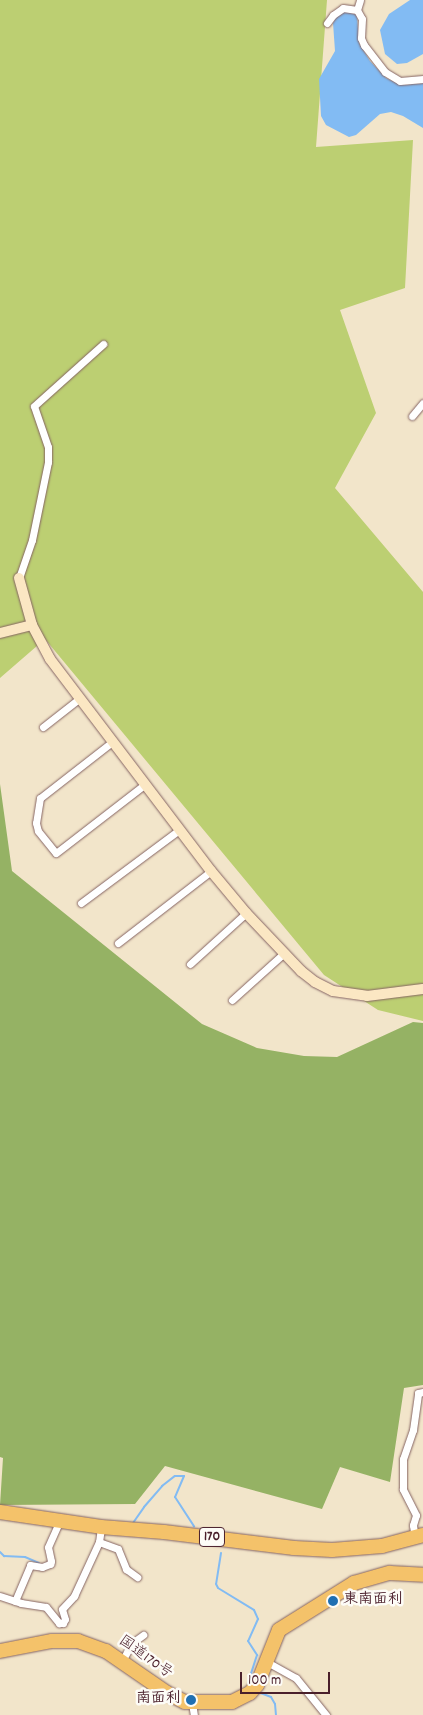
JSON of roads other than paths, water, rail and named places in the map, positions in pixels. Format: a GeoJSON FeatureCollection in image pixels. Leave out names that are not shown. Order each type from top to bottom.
{"type":"FeatureCollection","features":[{"type":"Feature","properties":{"kind":"highway","name":"170"},"geometry":{"type":"LineString","coordinates":[[0,1512],[101,1527],[332,1550],[357,1550],[419,1536]]}},
{"type":"Feature","properties":{"kind":"highway","name":"国道170号"},"geometry":{"type":"LineString","coordinates":[[0,1652],[65,1640],[91,1644],[122,1661],[193,1709],[241,1698],[257,1685],[280,1630],[354,1584],[390,1573],[423,1575]]}},
{"type":"Feature","properties":{"kind":"street"},"geometry":{"type":"LineString","coordinates":[[360,0],[357,10],[362,19],[361,38],[364,45],[385,72],[400,81],[423,79]]}},
{"type":"Feature","properties":{"kind":"street"},"geometry":{"type":"LineString","coordinates":[[327,23],[342,8],[357,10]]}},
{"type":"Feature","properties":{"kind":"street"},"geometry":{"type":"LineString","coordinates":[[103,344],[34,406],[34,414],[48,447],[48,462],[32,540],[19,578],[32,625],[50,659],[211,871],[246,913],[315,982],[333,991],[367,996],[423,989]]}},
{"type":"Feature","properties":{"kind":"street"},"geometry":{"type":"LineString","coordinates":[[412,416],[423,403]]}},
{"type":"Feature","properties":{"kind":"street"},"geometry":{"type":"LineString","coordinates":[[0,633],[32,625]]}},
{"type":"Feature","properties":{"kind":"street"},"geometry":{"type":"LineString","coordinates":[[43,728],[80,698]]}},
{"type":"Feature","properties":{"kind":"street"},"geometry":{"type":"LineString","coordinates":[[112,742],[40,798],[36,823],[38,831],[56,854],[144,785]]}},
{"type":"Feature","properties":{"kind":"street"},"geometry":{"type":"LineString","coordinates":[[81,903],[179,830]]}},
{"type":"Feature","properties":{"kind":"street"},"geometry":{"type":"LineString","coordinates":[[118,943],[211,871]]}},
{"type":"Feature","properties":{"kind":"street"},"geometry":{"type":"LineString","coordinates":[[190,964],[246,913]]}},
{"type":"Feature","properties":{"kind":"street"},"geometry":{"type":"LineString","coordinates":[[232,1000],[284,953]]}},
{"type":"Feature","properties":{"kind":"street"},"geometry":{"type":"LineString","coordinates":[[419,1536],[412,1524],[416,1515],[403,1489],[403,1459],[413,1430],[418,1393],[423,1392]]}},
{"type":"Feature","properties":{"kind":"street"},"geometry":{"type":"LineString","coordinates":[[14,1601],[30,1565],[42,1567],[50,1564],[48,1547],[59,1522]]}},
{"type":"Feature","properties":{"kind":"street"},"geometry":{"type":"LineString","coordinates":[[0,1596],[14,1601],[46,1607],[59,1623],[63,1623],[65,1619],[62,1609],[74,1596],[99,1542],[101,1527]]}},
{"type":"Feature","properties":{"kind":"street"},"geometry":{"type":"LineString","coordinates":[[99,1542],[118,1549],[126,1569],[136,1577]]}},
{"type":"Feature","properties":{"kind":"street"},"geometry":{"type":"LineString","coordinates":[[122,1661],[132,1643],[143,1635]]}},
{"type":"Feature","properties":{"kind":"street"},"geometry":{"type":"LineString","coordinates":[[267,1662],[296,1678],[326,1715]]}},
{"type":"Feature","properties":{"kind":"water"},"geometry":{"type":"Polygon","coordinates":[[[410,0],[423,0],[423,54],[407,63],[397,64],[385,54],[380,30],[389,14],[410,0]]]}},
{"type":"Feature","properties":{"kind":"water"},"geometry":{"type":"Polygon","coordinates":[[[344,11],[357,15],[359,43],[370,61],[386,78],[401,85],[423,83],[423,128],[403,116],[391,112],[380,114],[356,135],[349,137],[326,125],[321,116],[319,79],[335,51],[333,23],[336,17],[344,11]]]}},
{"type":"Feature","properties":{"kind":"waterway"},"geometry":{"type":"LineString","coordinates":[[133,1523],[162,1486],[175,1476],[184,1476],[175,1497],[194,1526]]}},
{"type":"Feature","properties":{"kind":"waterway"},"geometry":{"type":"LineString","coordinates":[[0,1552],[4,1556],[25,1557],[39,1563]]}},
{"type":"Feature","properties":{"kind":"waterway"},"geometry":{"type":"LineString","coordinates":[[221,1553],[216,1584],[218,1588],[254,1610],[258,1619],[248,1641],[257,1655],[248,1683]]}},
{"type":"Feature","properties":{"kind":"waterway"},"geometry":{"type":"LineString","coordinates":[[258,1692],[271,1697],[275,1704],[276,1715]]}},
{"type":"Feature","properties":{"kind":"place","name":"東南面利"},"geometry":{"type":"Point","coordinates":[333,1601]}},
{"type":"Feature","properties":{"kind":"place","name":"南面利"},"geometry":{"type":"Point","coordinates":[191,1700]}}]}
